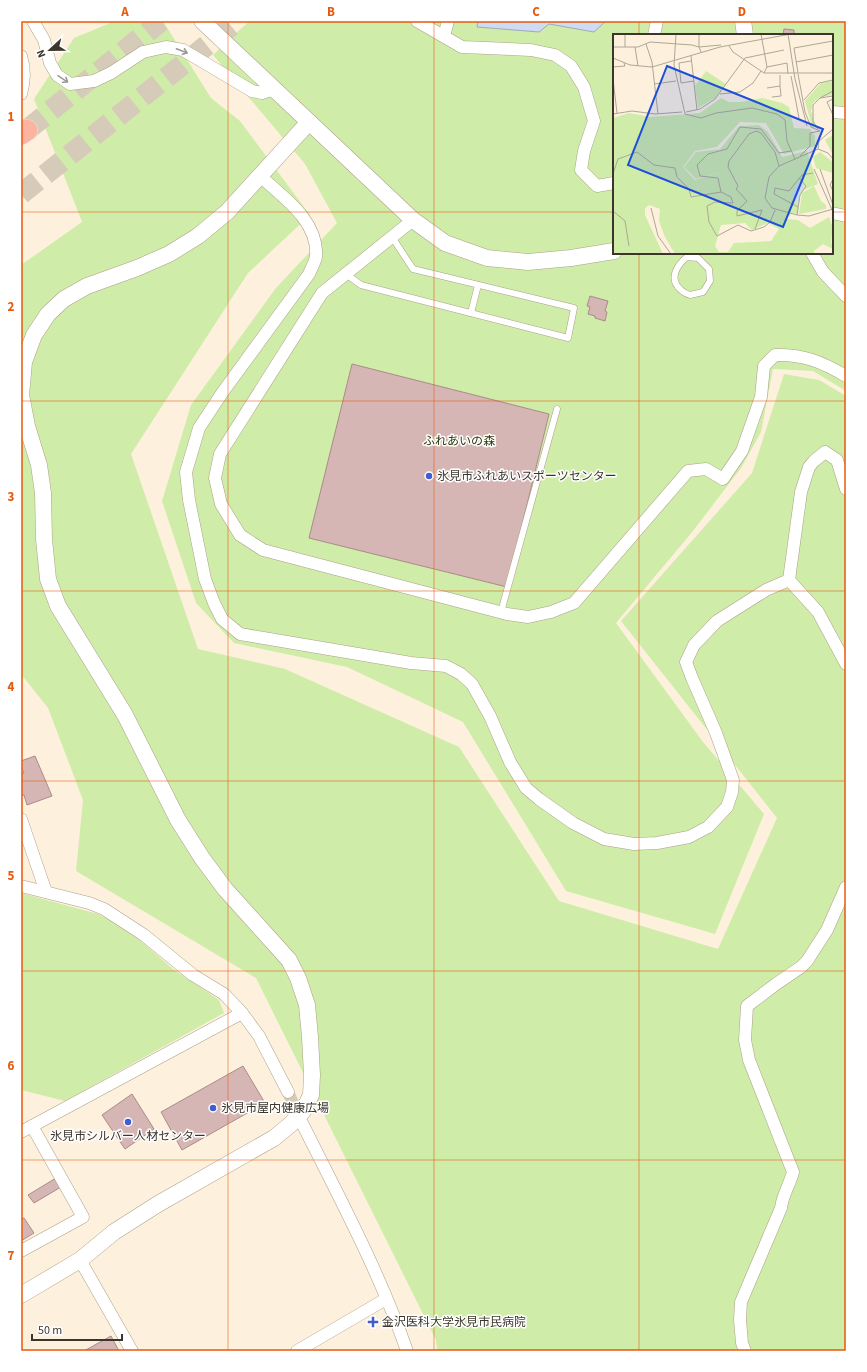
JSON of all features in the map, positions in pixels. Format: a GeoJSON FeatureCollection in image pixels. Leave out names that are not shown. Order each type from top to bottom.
{"type":"FeatureCollection","features":[{"type":"Feature","properties":{"kind":"street"},"geometry":{"type":"LineString","coordinates":[[33,21],[44,40],[50,62],[57,75],[70,84],[94,81],[111,73],[143,52],[166,46],[183,50],[252,91],[262,93],[274,89]]}},
{"type":"Feature","properties":{"kind":"street"},"geometry":{"type":"LineString","coordinates":[[202,21],[413,220],[445,244],[487,258],[528,262],[571,258],[613,251]]}},
{"type":"Feature","properties":{"kind":"street"},"geometry":{"type":"LineString","coordinates":[[416,21],[462,47],[530,50],[555,55],[571,66],[584,87],[594,121],[584,150],[581,170],[597,186],[613,183]]}},
{"type":"Feature","properties":{"kind":"street"},"geometry":{"type":"LineString","coordinates":[[444,36],[448,21]]}},
{"type":"Feature","properties":{"kind":"street"},"geometry":{"type":"LineString","coordinates":[[654,34],[658,21]]}},
{"type":"Feature","properties":{"kind":"street"},"geometry":{"type":"LineString","coordinates":[[743,21],[745,34]]}},
{"type":"Feature","properties":{"kind":"street"},"geometry":{"type":"LineString","coordinates":[[21,56],[24,67],[24,84],[21,94]]}},
{"type":"Feature","properties":{"kind":"street"},"geometry":{"type":"LineString","coordinates":[[833,112],[846,113]]}},
{"type":"Feature","properties":{"kind":"street"},"geometry":{"type":"LineString","coordinates":[[21,1295],[80,1260],[114,1232],[158,1204],[274,1138],[291,1124],[303,1111],[311,1095],[312,1075],[307,1005],[298,978],[289,960],[225,889],[202,858],[178,820],[125,715],[58,606],[48,578],[44,539],[43,493],[39,465],[27,426],[21,395],[24,362],[34,335],[48,314],[64,299],[87,286],[137,268],[175,250],[198,236],[228,212],[308,122]]}},
{"type":"Feature","properties":{"kind":"street"},"geometry":{"type":"LineString","coordinates":[[260,176],[300,212],[308,224],[314,241],[316,257],[309,274],[222,393],[199,428],[186,472],[189,500],[205,579],[214,604],[222,619],[240,634],[411,663],[446,666],[461,674],[472,684],[490,716],[510,762],[526,788],[539,799],[573,823],[604,839],[634,844],[657,843],[689,837],[708,827],[727,807],[732,792],[733,780],[731,774],[716,733],[686,662],[694,645],[717,621],[766,590],[789,580]]}},
{"type":"Feature","properties":{"kind":"street"},"geometry":{"type":"LineString","coordinates":[[833,213],[846,216]]}},
{"type":"Feature","properties":{"kind":"street"},"geometry":{"type":"LineString","coordinates":[[413,220],[322,293],[220,454],[215,478],[221,504],[240,535],[263,550],[501,612],[528,617],[551,612],[574,603],[688,471],[706,469],[723,479],[742,451],[761,397],[764,366],[775,355],[792,354],[826,364],[846,376]]}},
{"type":"Feature","properties":{"kind":"street"},"geometry":{"type":"LineString","coordinates":[[813,254],[823,272],[846,296]]}},
{"type":"Feature","properties":{"kind":"street"},"geometry":{"type":"LineString","coordinates":[[846,489],[837,460],[824,452],[814,460],[809,467],[801,492],[789,580],[818,612],[846,664]]}},
{"type":"Feature","properties":{"kind":"street"},"geometry":{"type":"LineString","coordinates":[[21,820],[46,892]]}},
{"type":"Feature","properties":{"kind":"street"},"geometry":{"type":"LineString","coordinates":[[21,886],[89,903],[104,909],[144,935],[193,975],[224,994],[242,1013],[259,1036],[288,1092]]}},
{"type":"Feature","properties":{"kind":"street"},"geometry":{"type":"LineString","coordinates":[[745,1351],[742,1343],[740,1320],[741,1302],[781,1208],[793,1172],[749,1060],[746,1040],[747,1006],[807,961],[828,930],[846,888]]}},
{"type":"Feature","properties":{"kind":"street"},"geometry":{"type":"LineString","coordinates":[[21,1132],[242,1013]]}},
{"type":"Feature","properties":{"kind":"street"},"geometry":{"type":"LineString","coordinates":[[300,1119],[358,1236],[396,1320],[407,1351]]}},
{"type":"Feature","properties":{"kind":"street"},"geometry":{"type":"LineString","coordinates":[[21,1251],[83,1217],[32,1126]]}},
{"type":"Feature","properties":{"kind":"street"},"geometry":{"type":"LineString","coordinates":[[80,1260],[132,1351]]}},
{"type":"Feature","properties":{"kind":"street"},"geometry":{"type":"LineString","coordinates":[[297,1351],[386,1299]]}},
{"type":"Feature","properties":{"kind":"lane"},"geometry":{"type":"LineString","coordinates":[[346,274],[361,285],[568,338],[574,308],[413,269],[392,237]]}},
{"type":"Feature","properties":{"kind":"lane"},"geometry":{"type":"LineString","coordinates":[[687,255],[698,258],[709,269],[710,281],[703,292],[690,295],[681,290],[674,280],[676,269],[687,255]]}},
{"type":"Feature","properties":{"kind":"lane"},"geometry":{"type":"LineString","coordinates":[[471,313],[478,285]]}},
{"type":"Feature","properties":{"kind":"lane"},"geometry":{"type":"LineString","coordinates":[[501,612],[557,408]]}},
{"type":"Feature","properties":{"kind":"green space"},"geometry":{"type":"Polygon","coordinates":[[[115,21],[163,21],[211,98],[240,121],[310,215],[248,273],[131,454],[198,649],[285,669],[459,747],[559,901],[718,949],[777,818],[621,621],[752,473],[784,374],[819,380],[846,396],[846,1351],[437,1351],[436,1340],[256,978],[76,871],[83,800],[48,708],[21,674],[21,265],[82,222],[34,99],[74,38],[115,21]]]}},
{"type":"Feature","properties":{"kind":"green space","name":"ふれあいの森"},"geometry":{"type":"Polygon","coordinates":[[[250,21],[835,21],[846,23],[846,391],[813,371],[773,369],[761,432],[741,468],[693,531],[616,623],[703,742],[764,814],[715,934],[566,891],[463,722],[347,667],[234,643],[196,603],[162,501],[191,405],[276,288],[337,223],[305,164],[213,55],[250,21]]]}},
{"type":"Feature","properties":{"kind":"green space"},"geometry":{"type":"Polygon","coordinates":[[[21,893],[98,914],[126,928],[173,969],[219,1000],[224,1013],[65,1101],[21,1090],[21,893]]]}},
{"type":"Feature","properties":{"kind":"water"},"geometry":{"type":"Polygon","coordinates":[[[478,21],[606,21],[594,32],[549,24],[539,32],[477,27],[478,21]]]}},
{"type":"Feature","properties":{"kind":"building"},"geometry":{"type":"Polygon","coordinates":[[[784,29],[794,30],[794,34],[783,34],[784,29]]]}},
{"type":"Feature","properties":{"kind":"building"},"geometry":{"type":"Polygon","coordinates":[[[590,296],[608,301],[605,311],[607,312],[605,321],[588,314],[590,307],[587,306],[590,296]]]}},
{"type":"Feature","properties":{"kind":"building","name":"氷見市ふれあいスポーツセンター"},"geometry":{"type":"Polygon","coordinates":[[[352,364],[549,414],[507,587],[309,538],[352,364]]]}},
{"type":"Feature","properties":{"kind":"building"},"geometry":{"type":"Polygon","coordinates":[[[35,756],[52,796],[27,805],[24,795],[21,796],[21,774],[24,773],[21,767],[21,761],[35,756]]]}},
{"type":"Feature","properties":{"kind":"building","name":"氷見市屋内健康広場"},"geometry":{"type":"Polygon","coordinates":[[[243,1066],[265,1103],[182,1150],[161,1112],[243,1066]]]}},
{"type":"Feature","properties":{"kind":"building","name":"氷見市シルバー人材センター"},"geometry":{"type":"Polygon","coordinates":[[[132,1094],[154,1129],[125,1149],[102,1115],[132,1094]]]}},
{"type":"Feature","properties":{"kind":"building"},"geometry":{"type":"Polygon","coordinates":[[[56,1178],[61,1187],[34,1203],[28,1195],[56,1178]]]}},
{"type":"Feature","properties":{"kind":"building"},"geometry":{"type":"Polygon","coordinates":[[[24,1218],[34,1233],[21,1241],[21,1219],[24,1218]]]}},
{"type":"Feature","properties":{"kind":"building"},"geometry":{"type":"Polygon","coordinates":[[[111,1336],[119,1351],[84,1351],[111,1336]]]}},
{"type":"Feature","properties":{"kind":"tunnel"},"geometry":{"type":"LineString","coordinates":[[27,130],[161,21]]}},
{"type":"Feature","properties":{"kind":"tunnel"},"geometry":{"type":"LineString","coordinates":[[21,194],[237,21]]}},
{"type":"Feature","properties":{"kind":"tunnel"},"geometry":{"type":"LineString","coordinates":[[288,1092],[300,1119]]}},
{"type":"Feature","properties":{"kind":"place","name":"氷見市ふれあいスポーツセンター"},"geometry":{"type":"Point","coordinates":[429,476]}},
{"type":"Feature","properties":{"kind":"place","name":"氷見市屋内健康広場"},"geometry":{"type":"Point","coordinates":[213,1108]}},
{"type":"Feature","properties":{"kind":"place","name":"氷見市シルバー人材センター"},"geometry":{"type":"Point","coordinates":[128,1122]}},
{"type":"Feature","properties":{"kind":"place","name":"金沢医科大学氷見市民病院"},"geometry":{"type":"Point","coordinates":[373,1322]}}]}
